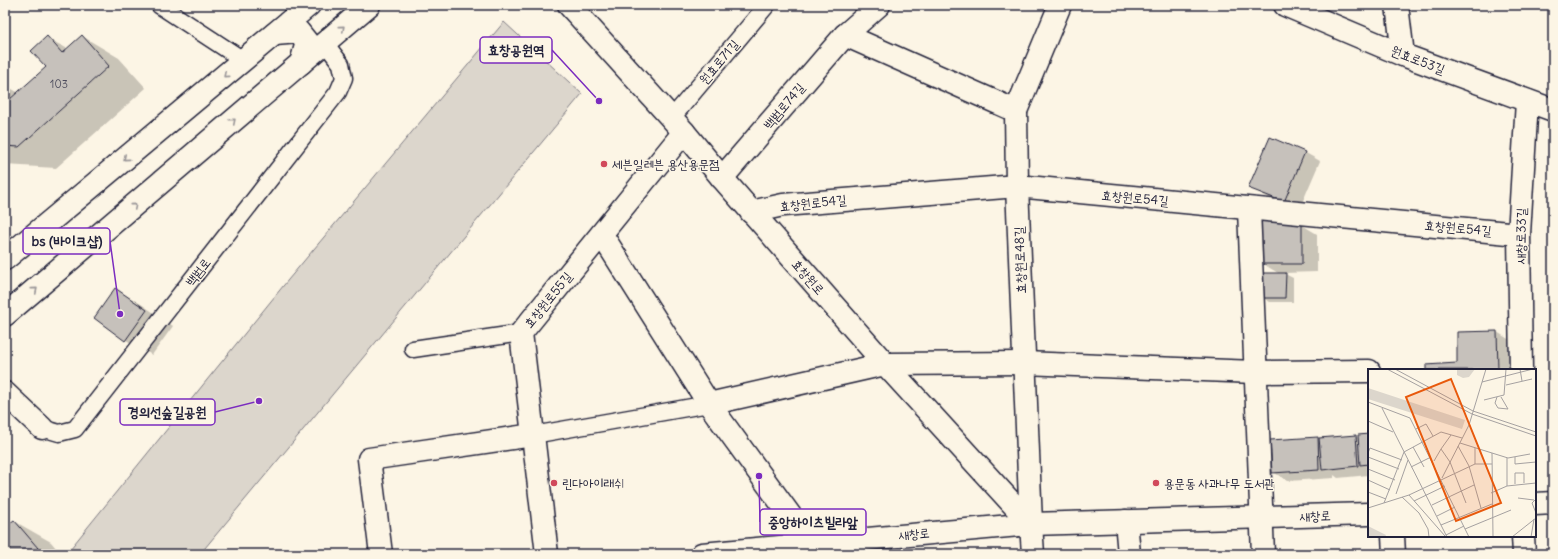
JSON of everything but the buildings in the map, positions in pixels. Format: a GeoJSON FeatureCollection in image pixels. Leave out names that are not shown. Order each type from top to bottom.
{"type":"FeatureCollection","features":[{"type":"Feature","properties":{"kind":"street"},"geometry":{"type":"LineString","coordinates":[[5,259],[309,5]]}},
{"type":"Feature","properties":{"kind":"street"},"geometry":{"type":"LineString","coordinates":[[5,316],[369,5]]}},
{"type":"Feature","properties":{"kind":"street","name":"효창원로"},"geometry":{"type":"LineString","coordinates":[[569,5],[678,125],[722,178],[885,364],[1031,524]]}},
{"type":"Feature","properties":{"kind":"street","name":"백범로74길"},"geometry":{"type":"LineString","coordinates":[[722,178],[845,34],[879,5]]}},
{"type":"Feature","properties":{"kind":"street","name":"효창원로48길"},"geometry":{"type":"LineString","coordinates":[[1031,524],[1017,186],[1016,112],[1060,5]]}},
{"type":"Feature","properties":{"kind":"street","name":"원효로53길"},"geometry":{"type":"LineString","coordinates":[[1285,5],[1403,55],[1553,110]]}},
{"type":"Feature","properties":{"kind":"street"},"geometry":{"type":"LineString","coordinates":[[1397,5],[1403,55]]}},
{"type":"Feature","properties":{"kind":"street"},"geometry":{"type":"LineString","coordinates":[[275,34],[299,32],[307,42],[301,63]]}},
{"type":"Feature","properties":{"kind":"street"},"geometry":{"type":"LineString","coordinates":[[845,34],[1016,112]]}},
{"type":"Feature","properties":{"kind":"street","name":"새창로33길"},"geometry":{"type":"LineString","coordinates":[[1521,369],[1519,234],[1527,101]]}},
{"type":"Feature","properties":{"kind":"street","name":"효창원로55길"},"geometry":{"type":"LineString","coordinates":[[547,554],[521,333],[602,235],[678,125]]}},
{"type":"Feature","properties":{"kind":"street","name":"효창원로54길"},"geometry":{"type":"LineString","coordinates":[[752,212],[783,205],[1017,186],[1519,234]]}},
{"type":"Feature","properties":{"kind":"street"},"geometry":{"type":"LineString","coordinates":[[1249,209],[1260,518],[1263,554]]}},
{"type":"Feature","properties":{"kind":"street"},"geometry":{"type":"LineString","coordinates":[[602,235],[709,404],[811,544]]}},
{"type":"Feature","properties":{"kind":"street"},"geometry":{"type":"LineString","coordinates":[[709,404],[885,364],[1024,363],[1255,372],[1368,371]]}},
{"type":"Feature","properties":{"kind":"street","name":"백범로"},"geometry":{"type":"LineString","coordinates":[[5,393],[42,428]]}},
{"type":"Feature","properties":{"kind":"street"},"geometry":{"type":"LineString","coordinates":[[381,554],[369,459],[533,435]]}},
{"type":"Feature","properties":{"kind":"street"},"geometry":{"type":"LineString","coordinates":[[1536,504],[1553,502]]}},
{"type":"Feature","properties":{"kind":"street","name":"새창로"},"geometry":{"type":"LineString","coordinates":[[702,554],[749,552],[811,544],[1031,524],[1368,514]]}},
{"type":"Feature","properties":{"kind":"street"},"geometry":{"type":"LineString","coordinates":[[1126,521],[1128,554]]}},
{"type":"Feature","properties":{"kind":"street"},"geometry":{"type":"LineString","coordinates":[[1031,524],[1034,554]]}},
{"type":"Feature","properties":{"kind":"street"},"geometry":{"type":"LineString","coordinates":[[1393,537],[1394,554]]}},
{"type":"Feature","properties":{"kind":"street"},"geometry":{"type":"LineString","coordinates":[[1523,537],[1524,554]]}},
{"type":"Feature","properties":{"kind":"lane"},"geometry":{"type":"LineString","coordinates":[[159,5],[243,60]]}},
{"type":"Feature","properties":{"kind":"lane","name":"원효로71길"},"geometry":{"type":"LineString","coordinates":[[678,125],[767,5]]}},
{"type":"Feature","properties":{"kind":"lane","name":"백범로"},"geometry":{"type":"LineString","coordinates":[[42,428],[58,433],[75,429],[338,92],[344,78],[341,64],[325,42]]}},
{"type":"Feature","properties":{"kind":"lane"},"geometry":{"type":"LineString","coordinates":[[413,349],[521,333]]}},
{"type":"Feature","properties":{"kind":"lane"},"geometry":{"type":"LineString","coordinates":[[533,435],[709,404]]}},
{"type":"Feature","properties":{"kind":"shaded area"},"geometry":{"type":"Polygon","coordinates":[[[504,22],[582,94],[200,554],[66,554],[288,280],[504,22]]]}},
{"type":"Feature","properties":{"kind":"place","name":"효창공원역"},"geometry":{"type":"Point","coordinates":[599,101]}},
{"type":"Feature","properties":{"kind":"place","name":"세븐일레븐 용산용문점"},"geometry":{"type":"Point","coordinates":[604,164]}},
{"type":"Feature","properties":{"kind":"place","name":"bs (바이크샵)"},"geometry":{"type":"Point","coordinates":[120,314]}},
{"type":"Feature","properties":{"kind":"place","name":"경의선숲길공원"},"geometry":{"type":"Point","coordinates":[259,401]}},
{"type":"Feature","properties":{"kind":"place","name":"중앙하이츠빌라앞"},"geometry":{"type":"Point","coordinates":[759,476]}},
{"type":"Feature","properties":{"kind":"place","name":"린다아이래쉬"},"geometry":{"type":"Point","coordinates":[554,483]}},
{"type":"Feature","properties":{"kind":"place","name":"용문동 사과나무 도서관"},"geometry":{"type":"Point","coordinates":[1156,483]}}]}
